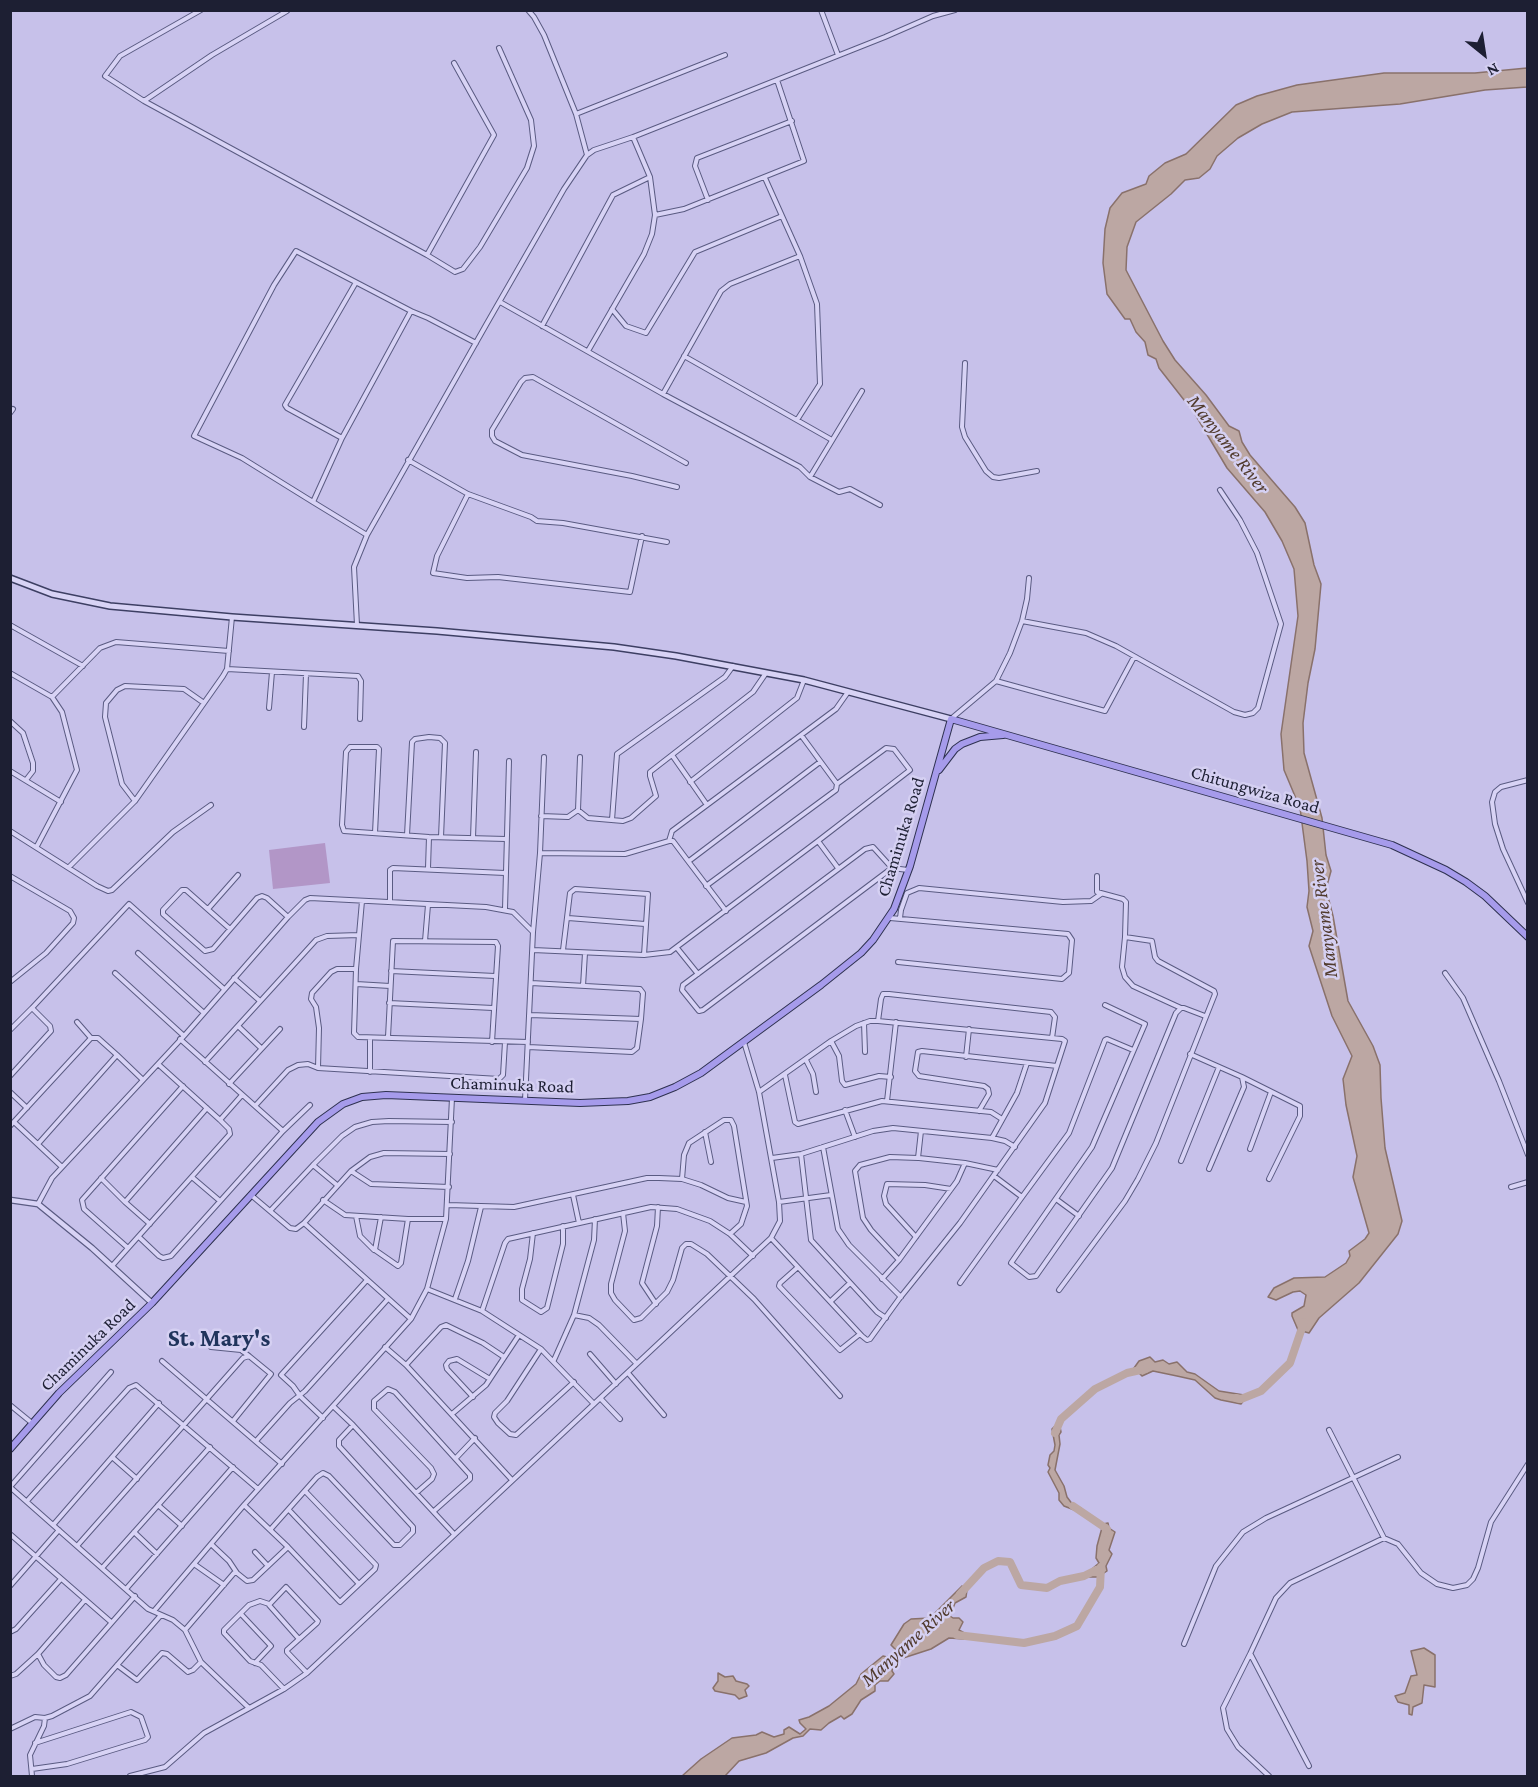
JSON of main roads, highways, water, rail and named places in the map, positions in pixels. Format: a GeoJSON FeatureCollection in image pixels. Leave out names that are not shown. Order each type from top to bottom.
{"type":"FeatureCollection","features":[{"type":"Feature","properties":{"kind":"main road"},"geometry":{"type":"LineString","coordinates":[[10,578],[52,594],[110,606],[614,647],[804,680],[951,719]]}},
{"type":"Feature","properties":{"kind":"main road","name":"Chitungwiza Road"},"geometry":{"type":"LineString","coordinates":[[951,719],[1392,845],[1446,870],[1485,896],[1527,937]]}},
{"type":"Feature","properties":{"kind":"main road","name":"Chaminuka Road"},"geometry":{"type":"LineString","coordinates":[[10,1449],[58,1393],[152,1303],[318,1122],[343,1104],[374,1095],[580,1103],[628,1101],[650,1097],[695,1077],[861,953],[890,918],[908,870],[951,719]]}},
{"type":"Feature","properties":{"kind":"main road"},"geometry":{"type":"LineString","coordinates":[[937,773],[955,749],[962,744],[980,737],[1007,734]]}},
{"type":"Feature","properties":{"kind":"water"},"geometry":{"type":"Polygon","coordinates":[[[1527,68],[1527,87],[1485,90],[1400,104],[1292,112],[1262,124],[1238,138],[1217,156],[1210,169],[1199,178],[1185,180],[1136,222],[1127,247],[1126,270],[1175,360],[1206,395],[1229,426],[1239,431],[1242,442],[1250,455],[1295,507],[1305,523],[1314,565],[1321,584],[1315,649],[1303,723],[1304,753],[1322,818],[1326,855],[1331,871],[1326,889],[1348,1001],[1373,1046],[1380,1065],[1385,1148],[1402,1221],[1398,1234],[1359,1283],[1319,1318],[1309,1333],[1298,1330],[1292,1316],[1292,1313],[1304,1306],[1306,1295],[1300,1291],[1276,1300],[1268,1297],[1274,1288],[1294,1278],[1325,1277],[1346,1263],[1350,1256],[1349,1251],[1369,1233],[1353,1177],[1357,1156],[1343,1079],[1352,1056],[1332,1016],[1309,946],[1313,931],[1307,907],[1309,891],[1307,861],[1300,808],[1284,770],[1281,734],[1298,616],[1294,569],[1282,541],[1265,512],[1227,468],[1195,414],[1159,368],[1156,359],[1148,355],[1145,342],[1136,332],[1130,319],[1125,319],[1107,294],[1103,263],[1105,229],[1110,208],[1122,193],[1146,184],[1149,176],[1165,163],[1186,154],[1236,105],[1257,96],[1297,85],[1384,73],[1475,73],[1527,68]]]}},
{"type":"Feature","properties":{"kind":"water"},"geometry":{"type":"Polygon","coordinates":[[[1150,1357],[1155,1362],[1163,1360],[1169,1364],[1177,1362],[1187,1372],[1195,1374],[1219,1391],[1244,1395],[1244,1400],[1241,1404],[1215,1398],[1195,1380],[1153,1371],[1142,1376],[1134,1368],[1139,1361],[1150,1357]]]}},
{"type":"Feature","properties":{"kind":"water"},"geometry":{"type":"Polygon","coordinates":[[[1057,1424],[1061,1432],[1055,1470],[1067,1497],[1073,1505],[1081,1508],[1082,1513],[1064,1506],[1059,1500],[1059,1493],[1048,1472],[1050,1455],[1055,1445],[1052,1429],[1057,1424]]]}},
{"type":"Feature","properties":{"kind":"water"},"geometry":{"type":"Polygon","coordinates":[[[1108,1523],[1109,1528],[1115,1532],[1109,1550],[1112,1554],[1106,1566],[1107,1571],[1098,1577],[1088,1577],[1086,1574],[1099,1563],[1096,1558],[1097,1546],[1103,1524],[1108,1523]]]}},
{"type":"Feature","properties":{"kind":"water"},"geometry":{"type":"Polygon","coordinates":[[[962,1586],[967,1590],[966,1597],[955,1603],[950,1616],[959,1618],[963,1622],[959,1630],[966,1634],[964,1639],[949,1638],[931,1649],[894,1661],[892,1671],[894,1674],[888,1681],[880,1681],[875,1685],[875,1691],[861,1700],[852,1714],[844,1719],[841,1716],[821,1730],[810,1729],[803,1736],[793,1738],[766,1753],[739,1761],[725,1776],[682,1776],[701,1759],[732,1738],[762,1732],[774,1737],[784,1734],[784,1730],[789,1727],[800,1734],[806,1729],[799,1720],[829,1706],[856,1684],[861,1674],[883,1656],[887,1657],[898,1652],[891,1645],[904,1624],[911,1619],[930,1618],[962,1586]]]}},
{"type":"Feature","properties":{"kind":"water"},"geometry":{"type":"Polygon","coordinates":[[[1424,1648],[1435,1655],[1435,1687],[1424,1685],[1422,1703],[1413,1707],[1412,1715],[1409,1714],[1409,1705],[1398,1702],[1395,1696],[1405,1693],[1411,1676],[1417,1675],[1411,1651],[1424,1648]]]}},
{"type":"Feature","properties":{"kind":"water"},"geometry":{"type":"Polygon","coordinates":[[[718,1673],[725,1677],[733,1676],[736,1681],[747,1684],[749,1686],[745,1690],[747,1696],[739,1699],[735,1695],[715,1691],[713,1688],[718,1681],[718,1673]]]}},
{"type":"Feature","properties":{"kind":"waterway","name":"Manyame River"},"geometry":{"type":"LineString","coordinates":[[1236,1398],[1241,1399],[1261,1391],[1290,1363],[1304,1322]]}},
{"type":"Feature","properties":{"kind":"waterway","name":"Manyame River"},"geometry":{"type":"LineString","coordinates":[[1055,1433],[1061,1419],[1095,1389],[1127,1373],[1145,1369]]}},
{"type":"Feature","properties":{"kind":"waterway","name":"Manyame River"},"geometry":{"type":"LineString","coordinates":[[1073,1506],[1107,1529],[1106,1533]]}},
{"type":"Feature","properties":{"kind":"waterway","name":"Manyame River"},"geometry":{"type":"LineString","coordinates":[[960,1594],[984,1568],[998,1561],[1010,1562],[1021,1585],[1047,1588],[1060,1581],[1084,1576],[1096,1570]]}},
{"type":"Feature","properties":{"kind":"waterway"},"geometry":{"type":"LineString","coordinates":[[957,1635],[1024,1643],[1055,1636],[1077,1626],[1100,1587],[1101,1567]]}},
{"type":"Feature","properties":{"kind":"district","name":"St. Mary's"},"geometry":{"type":"Point","coordinates":[219,1339]}}]}
